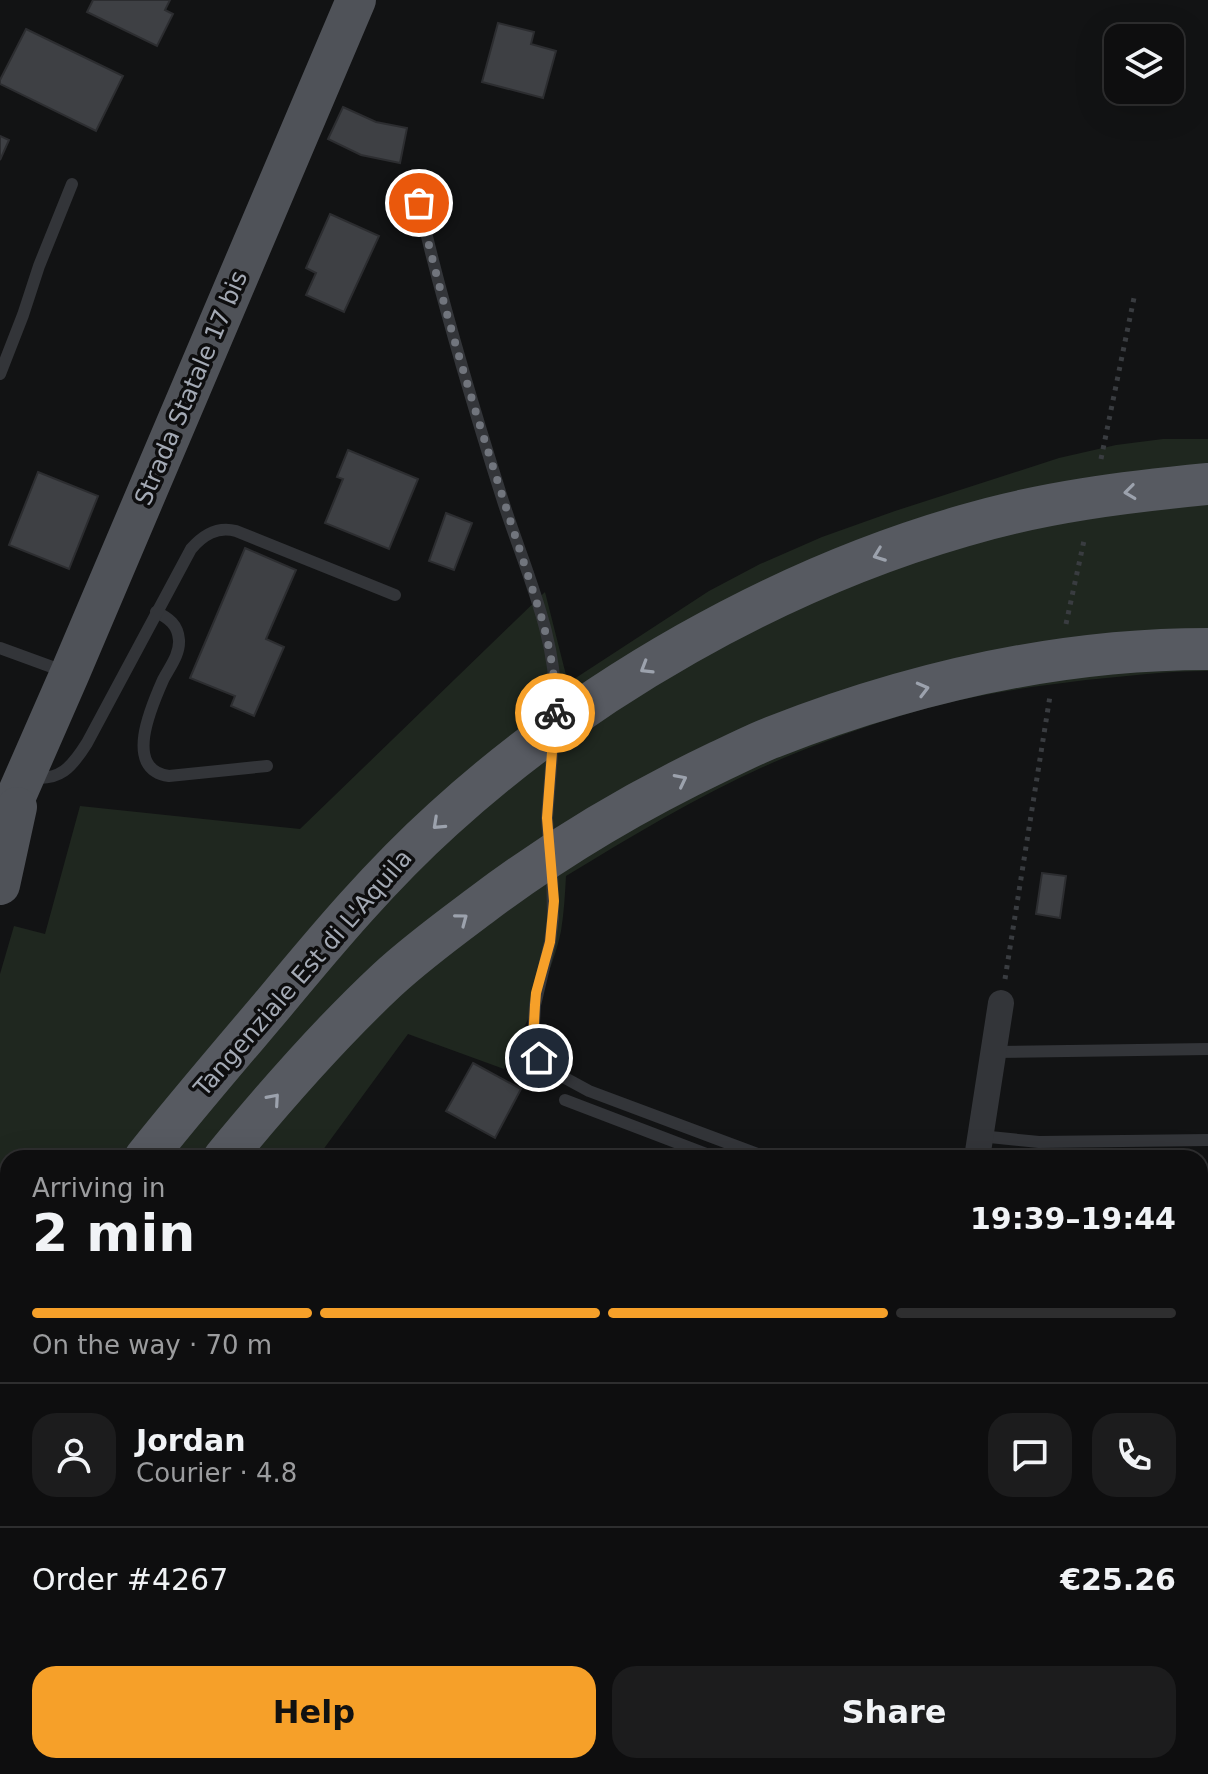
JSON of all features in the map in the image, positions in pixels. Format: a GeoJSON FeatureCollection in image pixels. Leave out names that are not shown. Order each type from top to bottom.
{"type":"FeatureCollection","features":[{"type":"Feature","properties":{"kind":"highway","name":"Tangenziale Est di L'Aquila"},"geometry":{"type":"LineString","coordinates":[[152,1150],[342,921],[409,851],[475,790],[518,756],[637,673],[771,599],[936,535],[1003,515],[1073,501],[1208,484]]}},
{"type":"Feature","properties":{"kind":"highway"},"geometry":{"type":"LineString","coordinates":[[231,1150],[327,1038],[388,979],[441,935],[511,882],[585,833],[684,779],[771,738],[824,719],[976,675],[1088,655],[1208,649]]}},
{"type":"Feature","properties":{"kind":"main road","name":"Strada Statale 17 bis"},"geometry":{"type":"LineString","coordinates":[[0,833],[356,0]]}},
{"type":"Feature","properties":{"kind":"main road","name":"Strada Statale 17 bis"},"geometry":{"type":"LineString","coordinates":[[0,885],[26,776]]}},
{"type":"Feature","properties":{"kind":"street"},"geometry":{"type":"LineString","coordinates":[[978,1147],[1001,1003]]}},
{"type":"Feature","properties":{"kind":"lane"},"geometry":{"type":"LineString","coordinates":[[0,374],[72,184]]}},
{"type":"Feature","properties":{"kind":"lane"},"geometry":{"type":"LineString","coordinates":[[419,203],[464,377],[542,619],[555,687],[547,818],[554,884],[553,918],[536,993],[533,1041],[536,1053],[548,1068],[578,1086],[747,1150]]}},
{"type":"Feature","properties":{"kind":"lane"},"geometry":{"type":"LineString","coordinates":[[26,776],[40,779],[54,777],[76,760],[191,549],[208,534],[223,529],[236,531],[395,595]]}},
{"type":"Feature","properties":{"kind":"lane"},"geometry":{"type":"LineString","coordinates":[[156,612],[175,625],[179,643],[150,714],[143,750],[147,765],[154,772],[169,776],[267,766]]}},
{"type":"Feature","properties":{"kind":"lane"},"geometry":{"type":"LineString","coordinates":[[0,648],[70,673]]}},
{"type":"Feature","properties":{"kind":"lane"},"geometry":{"type":"LineString","coordinates":[[993,1052],[1208,1049]]}},
{"type":"Feature","properties":{"kind":"lane"},"geometry":{"type":"LineString","coordinates":[[565,1100],[696,1150]]}},
{"type":"Feature","properties":{"kind":"lane"},"geometry":{"type":"LineString","coordinates":[[978,1147],[1039,1142],[1208,1140]]}},
{"type":"Feature","properties":{"kind":"shaded area"},"geometry":{"type":"Polygon","coordinates":[[[1163,439],[1208,439],[1208,671],[1067,682],[936,706],[860,729],[786,757],[674,812],[566,876],[557,948],[537,1001],[504,1069],[408,1034],[323,1150],[0,1150],[0,974],[14,926],[45,934],[80,806],[300,829],[545,592],[568,683],[709,591],[822,537],[1059,458],[1116,445],[1163,439]]]}},
{"type":"Feature","properties":{"kind":"building"},"geometry":{"type":"Polygon","coordinates":[[[93,0],[170,0],[165,10],[173,14],[157,46],[87,12],[93,0]]]}},
{"type":"Feature","properties":{"kind":"building"},"geometry":{"type":"Polygon","coordinates":[[[498,23],[534,32],[531,44],[556,51],[543,98],[482,82],[498,23]]]}},
{"type":"Feature","properties":{"kind":"building"},"geometry":{"type":"Polygon","coordinates":[[[26,29],[123,76],[96,131],[0,84],[26,29]]]}},
{"type":"Feature","properties":{"kind":"building"},"geometry":{"type":"Polygon","coordinates":[[[343,107],[376,122],[407,128],[400,163],[361,155],[328,139],[343,107]]]}},
{"type":"Feature","properties":{"kind":"building"},"geometry":{"type":"Polygon","coordinates":[[[0,136],[9,140],[0,160],[0,136]]]}},
{"type":"Feature","properties":{"kind":"building"},"geometry":{"type":"Polygon","coordinates":[[[330,214],[379,236],[344,312],[306,295],[316,273],[306,268],[330,214]]]}},
{"type":"Feature","properties":{"kind":"building"},"geometry":{"type":"Polygon","coordinates":[[[348,450],[418,479],[389,549],[325,523],[343,479],[337,477],[348,450]]]}},
{"type":"Feature","properties":{"kind":"building"},"geometry":{"type":"Polygon","coordinates":[[[38,472],[98,496],[69,569],[9,545],[38,472]]]}},
{"type":"Feature","properties":{"kind":"building"},"geometry":{"type":"Polygon","coordinates":[[[446,513],[472,523],[454,570],[429,561],[446,513]]]}},
{"type":"Feature","properties":{"kind":"building"},"geometry":{"type":"Polygon","coordinates":[[[245,548],[296,570],[266,639],[284,647],[254,716],[231,706],[235,696],[190,678],[245,548]]]}},
{"type":"Feature","properties":{"kind":"building"},"geometry":{"type":"Polygon","coordinates":[[[1042,873],[1066,876],[1060,918],[1036,914],[1042,873]]]}},
{"type":"Feature","properties":{"kind":"building"},"geometry":{"type":"Polygon","coordinates":[[[473,1063],[521,1089],[495,1138],[446,1111],[473,1063]]]}},
{"type":"Feature","properties":{"kind":"way so far"},"geometry":{"type":"LineString","coordinates":[[419,203],[464,377],[542,619],[555,687],[555,713]]}},
{"type":"Feature","properties":{"kind":"route"},"geometry":{"type":"LineString","coordinates":[[539,1058],[533,1041],[536,993],[550,942],[554,901],[547,818],[555,713]]}}]}
